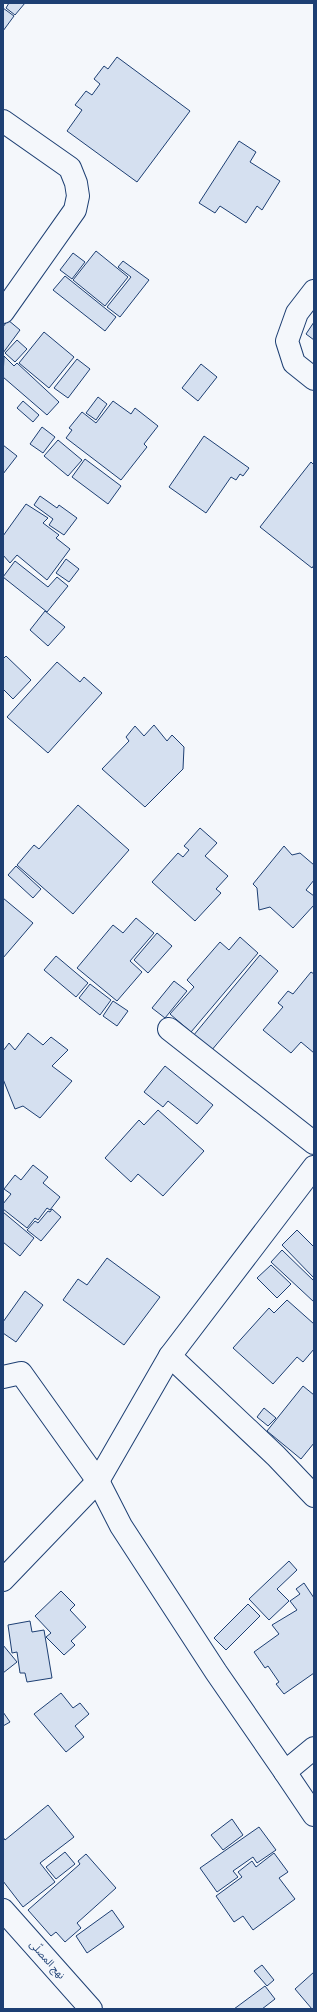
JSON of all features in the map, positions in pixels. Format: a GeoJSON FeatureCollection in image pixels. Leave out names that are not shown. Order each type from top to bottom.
{"type":"FeatureCollection","features":[{"type":"Feature","properties":{"kind":"street"},"geometry":{"type":"LineString","coordinates":[[3,122],[70,168],[76,183],[78,196],[75,210],[3,312]]}},
{"type":"Feature","properties":{"kind":"street"},"geometry":{"type":"LineString","coordinates":[[314,291],[297,313],[287,341],[294,363],[314,379]]}},
{"type":"Feature","properties":{"kind":"street"},"geometry":{"type":"LineString","coordinates":[[169,1030],[314,1143]]}},
{"type":"Feature","properties":{"kind":"street"},"geometry":{"type":"LineString","coordinates":[[3,1580],[98,1481],[170,1356],[314,1167]]}},
{"type":"Feature","properties":{"kind":"street"},"geometry":{"type":"LineString","coordinates":[[170,1356],[276,1456],[314,1496]]}},
{"type":"Feature","properties":{"kind":"street"},"geometry":{"type":"LineString","coordinates":[[3,1377],[21,1373],[98,1481],[121,1526],[216,1672],[314,1815]]}},
{"type":"Feature","properties":{"kind":"street"},"geometry":{"type":"LineString","coordinates":[[285,1772],[314,1748]]}},
{"type":"Feature","properties":{"kind":"street","name":"نهج المصلّى"},"geometry":{"type":"LineString","coordinates":[[3,1910],[91,2009]]}},
{"type":"Feature","properties":{"kind":"building"},"geometry":{"type":"Polygon","coordinates":[[[9,3],[25,3],[15,15],[6,8],[9,3]]]}},
{"type":"Feature","properties":{"kind":"building"},"geometry":{"type":"Polygon","coordinates":[[[3,8],[14,16],[3,31],[3,8]]]}},
{"type":"Feature","properties":{"kind":"building"},"geometry":{"type":"Polygon","coordinates":[[[117,57],[190,111],[137,182],[67,131],[82,110],[75,105],[86,91],[92,95],[100,84],[94,79],[104,66],[108,69],[117,57]]]}},
{"type":"Feature","properties":{"kind":"building"},"geometry":{"type":"Polygon","coordinates":[[[239,141],[256,152],[250,162],[280,181],[262,210],[257,206],[246,223],[220,206],[215,213],[199,203],[239,141]]]}},
{"type":"Feature","properties":{"kind":"building"},"geometry":{"type":"Polygon","coordinates":[[[96,251],[128,277],[105,306],[73,280],[96,251]]]}},
{"type":"Feature","properties":{"kind":"building"},"geometry":{"type":"Polygon","coordinates":[[[73,253],[85,262],[72,279],[60,270],[73,253]]]}},
{"type":"Feature","properties":{"kind":"building"},"geometry":{"type":"Polygon","coordinates":[[[123,261],[149,280],[120,317],[107,307],[131,277],[118,267],[123,261]]]}},
{"type":"Feature","properties":{"kind":"building"},"geometry":{"type":"Polygon","coordinates":[[[65,276],[116,317],[105,331],[53,290],[65,276]]]}},
{"type":"Feature","properties":{"kind":"building"},"geometry":{"type":"Polygon","coordinates":[[[8,320],[20,330],[3,353],[3,327],[8,320]]]}},
{"type":"Feature","properties":{"kind":"building"},"geometry":{"type":"Polygon","coordinates":[[[314,322],[314,340],[306,334],[314,322]]]}},
{"type":"Feature","properties":{"kind":"building"},"geometry":{"type":"Polygon","coordinates":[[[44,332],[74,357],[49,388],[19,363],[44,332]]]}},
{"type":"Feature","properties":{"kind":"building"},"geometry":{"type":"Polygon","coordinates":[[[17,340],[27,349],[15,362],[5,353],[17,340]]]}},
{"type":"Feature","properties":{"kind":"building"},"geometry":{"type":"Polygon","coordinates":[[[4,356],[14,366],[17,363],[59,402],[47,415],[3,377],[4,356]]]}},
{"type":"Feature","properties":{"kind":"building"},"geometry":{"type":"Polygon","coordinates":[[[77,359],[90,369],[68,398],[54,388],[77,359]]]}},
{"type":"Feature","properties":{"kind":"building"},"geometry":{"type":"Polygon","coordinates":[[[201,364],[217,377],[198,401],[182,388],[201,364]]]}},
{"type":"Feature","properties":{"kind":"building"},"geometry":{"type":"Polygon","coordinates":[[[98,397],[107,404],[96,420],[86,413],[98,397]]]}},
{"type":"Feature","properties":{"kind":"building"},"geometry":{"type":"Polygon","coordinates":[[[23,401],[39,415],[33,422],[17,408],[23,401]]]}},
{"type":"Feature","properties":{"kind":"building"},"geometry":{"type":"Polygon","coordinates":[[[113,401],[131,414],[135,408],[158,426],[144,444],[147,447],[121,480],[66,438],[72,430],[69,428],[82,412],[96,423],[113,401]]]}},
{"type":"Feature","properties":{"kind":"building"},"geometry":{"type":"Polygon","coordinates":[[[42,427],[55,437],[43,453],[30,444],[42,427]]]}},
{"type":"Feature","properties":{"kind":"building"},"geometry":{"type":"Polygon","coordinates":[[[204,436],[249,468],[243,476],[240,474],[236,480],[231,477],[206,513],[169,487],[204,436]]]}},
{"type":"Feature","properties":{"kind":"building"},"geometry":{"type":"Polygon","coordinates":[[[58,440],[82,460],[68,476],[44,456],[58,440]]]}},
{"type":"Feature","properties":{"kind":"building"},"geometry":{"type":"Polygon","coordinates":[[[3,445],[17,456],[3,474],[3,445]]]}},
{"type":"Feature","properties":{"kind":"building"},"geometry":{"type":"Polygon","coordinates":[[[85,459],[121,486],[108,504],[72,477],[85,459]]]}},
{"type":"Feature","properties":{"kind":"building"},"geometry":{"type":"Polygon","coordinates":[[[311,462],[314,465],[314,565],[312,568],[260,527],[311,462]]]}},
{"type":"Feature","properties":{"kind":"building"},"geometry":{"type":"Polygon","coordinates":[[[40,496],[57,508],[59,505],[77,518],[64,535],[49,525],[53,519],[34,505],[40,496]]]}},
{"type":"Feature","properties":{"kind":"building"},"geometry":{"type":"Polygon","coordinates":[[[26,504],[48,518],[43,523],[59,535],[56,538],[70,549],[47,580],[17,555],[10,563],[3,555],[3,536],[26,504]]]}},
{"type":"Feature","properties":{"kind":"building"},"geometry":{"type":"Polygon","coordinates":[[[66,559],[79,569],[69,582],[56,573],[66,559]]]}},
{"type":"Feature","properties":{"kind":"building"},"geometry":{"type":"Polygon","coordinates":[[[15,561],[48,587],[57,577],[68,586],[47,612],[3,577],[15,561]]]}},
{"type":"Feature","properties":{"kind":"building"},"geometry":{"type":"Polygon","coordinates":[[[45,611],[65,627],[48,646],[30,630],[45,611]]]}},
{"type":"Feature","properties":{"kind":"building"},"geometry":{"type":"Polygon","coordinates":[[[6,656],[31,680],[13,699],[3,689],[3,659],[6,656]]]}},
{"type":"Feature","properties":{"kind":"building"},"geometry":{"type":"Polygon","coordinates":[[[57,662],[80,682],[84,677],[102,693],[48,753],[7,717],[57,662]]]}},
{"type":"Feature","properties":{"kind":"building"},"geometry":{"type":"Polygon","coordinates":[[[154,725],[167,741],[172,735],[184,747],[183,769],[145,807],[102,769],[129,741],[126,737],[135,726],[144,736],[154,725]]]}},
{"type":"Feature","properties":{"kind":"building"},"geometry":{"type":"Polygon","coordinates":[[[78,805],[129,850],[73,914],[17,865],[34,845],[39,849],[78,805]]]}},
{"type":"Feature","properties":{"kind":"building"},"geometry":{"type":"Polygon","coordinates":[[[200,828],[217,843],[205,856],[228,876],[216,889],[221,893],[195,921],[152,882],[178,853],[183,857],[189,850],[184,846],[200,828]]]}},
{"type":"Feature","properties":{"kind":"building"},"geometry":{"type":"Polygon","coordinates":[[[284,846],[292,855],[300,853],[314,865],[314,880],[306,890],[314,896],[314,905],[293,928],[270,907],[259,910],[257,888],[253,884],[284,846]]]}},
{"type":"Feature","properties":{"kind":"building"},"geometry":{"type":"Polygon","coordinates":[[[16,866],[41,889],[33,898],[8,875],[16,866]]]}},
{"type":"Feature","properties":{"kind":"building"},"geometry":{"type":"Polygon","coordinates":[[[3,898],[33,923],[3,958],[3,898]]]}},
{"type":"Feature","properties":{"kind":"building"},"geometry":{"type":"Polygon","coordinates":[[[136,918],[154,933],[130,961],[142,972],[117,1001],[77,968],[113,925],[123,933],[136,918]]]}},
{"type":"Feature","properties":{"kind":"building"},"geometry":{"type":"Polygon","coordinates":[[[157,933],[172,946],[148,973],[134,960],[157,933]]]}},
{"type":"Feature","properties":{"kind":"building"},"geometry":{"type":"Polygon","coordinates":[[[240,937],[258,953],[191,1032],[170,1014],[194,987],[187,980],[220,942],[229,950],[240,937]]]}},
{"type":"Feature","properties":{"kind":"building"},"geometry":{"type":"Polygon","coordinates":[[[260,955],[278,971],[211,1051],[193,1036],[260,955]]]}},
{"type":"Feature","properties":{"kind":"building"},"geometry":{"type":"Polygon","coordinates":[[[56,956],[88,983],[76,997],[44,970],[56,956]]]}},
{"type":"Feature","properties":{"kind":"building"},"geometry":{"type":"Polygon","coordinates":[[[311,972],[314,974],[314,1053],[301,1042],[291,1053],[263,1030],[283,1007],[278,1003],[288,991],[293,994],[311,972]]]}},
{"type":"Feature","properties":{"kind":"building"},"geometry":{"type":"Polygon","coordinates":[[[174,981],[187,991],[165,1018],[152,1008],[174,981]]]}},
{"type":"Feature","properties":{"kind":"building"},"geometry":{"type":"Polygon","coordinates":[[[90,984],[111,1000],[100,1015],[79,998],[90,984]]]}},
{"type":"Feature","properties":{"kind":"building"},"geometry":{"type":"Polygon","coordinates":[[[113,1001],[128,1011],[117,1026],[103,1016],[113,1001]]]}},
{"type":"Feature","properties":{"kind":"building"},"geometry":{"type":"Polygon","coordinates":[[[28,1033],[43,1045],[51,1037],[68,1050],[52,1066],[72,1081],[40,1118],[23,1106],[15,1109],[3,1079],[3,1051],[9,1043],[15,1050],[28,1033]]]}},
{"type":"Feature","properties":{"kind":"building"},"geometry":{"type":"Polygon","coordinates":[[[165,1066],[213,1105],[197,1124],[168,1101],[163,1107],[144,1092],[165,1066]]]}},
{"type":"Feature","properties":{"kind":"building"},"geometry":{"type":"Polygon","coordinates":[[[158,1110],[204,1151],[163,1196],[138,1174],[131,1182],[105,1158],[139,1120],[144,1125],[158,1110]]]}},
{"type":"Feature","properties":{"kind":"building"},"geometry":{"type":"Polygon","coordinates":[[[33,1165],[48,1177],[43,1183],[60,1197],[50,1210],[47,1208],[38,1220],[35,1218],[27,1228],[3,1209],[3,1204],[11,1194],[4,1189],[15,1175],[21,1180],[33,1165]]]}},
{"type":"Feature","properties":{"kind":"building"},"geometry":{"type":"Polygon","coordinates":[[[52,1209],[61,1217],[41,1241],[27,1230],[35,1221],[38,1223],[48,1211],[50,1212],[52,1209]]]}},
{"type":"Feature","properties":{"kind":"building"},"geometry":{"type":"Polygon","coordinates":[[[3,1212],[34,1238],[20,1256],[3,1242],[3,1212]]]}},
{"type":"Feature","properties":{"kind":"building"},"geometry":{"type":"Polygon","coordinates":[[[297,1230],[314,1247],[314,1278],[282,1245],[297,1230]]]}},
{"type":"Feature","properties":{"kind":"building"},"geometry":{"type":"Polygon","coordinates":[[[282,1250],[314,1281],[314,1302],[271,1262],[282,1250]]]}},
{"type":"Feature","properties":{"kind":"building"},"geometry":{"type":"Polygon","coordinates":[[[107,1258],[160,1297],[124,1345],[63,1300],[78,1279],[87,1285],[107,1258]]]}},
{"type":"Feature","properties":{"kind":"building"},"geometry":{"type":"Polygon","coordinates":[[[271,1265],[291,1284],[277,1298],[257,1278],[271,1265]]]}},
{"type":"Feature","properties":{"kind":"building"},"geometry":{"type":"Polygon","coordinates":[[[25,1291],[43,1305],[16,1342],[3,1333],[3,1322],[25,1291]]]}},
{"type":"Feature","properties":{"kind":"building"},"geometry":{"type":"Polygon","coordinates":[[[287,1300],[314,1324],[314,1349],[303,1362],[297,1357],[273,1384],[233,1348],[269,1308],[274,1313],[287,1300]]]}},
{"type":"Feature","properties":{"kind":"building"},"geometry":{"type":"Polygon","coordinates":[[[303,1386],[314,1395],[314,1443],[301,1459],[267,1431],[303,1386]]]}},
{"type":"Feature","properties":{"kind":"building"},"geometry":{"type":"Polygon","coordinates":[[[264,1408],[276,1418],[268,1426],[257,1417],[264,1408]]]}},
{"type":"Feature","properties":{"kind":"building"},"geometry":{"type":"Polygon","coordinates":[[[289,1561],[297,1570],[277,1589],[289,1601],[269,1620],[249,1599],[289,1561]]]}},
{"type":"Feature","properties":{"kind":"building"},"geometry":{"type":"Polygon","coordinates":[[[304,1583],[314,1598],[314,1673],[284,1694],[276,1684],[279,1682],[268,1666],[265,1668],[254,1652],[279,1634],[272,1625],[297,1610],[290,1601],[300,1594],[296,1589],[304,1583]]]}},
{"type":"Feature","properties":{"kind":"building"},"geometry":{"type":"Polygon","coordinates":[[[61,1591],[75,1605],[70,1610],[86,1627],[71,1641],[75,1645],[64,1655],[46,1637],[51,1633],[35,1616],[61,1591]]]}},
{"type":"Feature","properties":{"kind":"building"},"geometry":{"type":"Polygon","coordinates":[[[248,1604],[260,1616],[226,1650],[214,1638],[248,1604]]]}},
{"type":"Feature","properties":{"kind":"building"},"geometry":{"type":"Polygon","coordinates":[[[30,1621],[32,1632],[44,1630],[52,1678],[27,1682],[25,1673],[20,1673],[17,1652],[12,1653],[8,1625],[30,1621]]]}},
{"type":"Feature","properties":{"kind":"building"},"geometry":{"type":"Polygon","coordinates":[[[3,1645],[17,1662],[3,1673],[3,1645]]]}},
{"type":"Feature","properties":{"kind":"building"},"geometry":{"type":"Polygon","coordinates":[[[61,1693],[73,1708],[80,1703],[89,1714],[75,1726],[84,1737],[66,1752],[34,1714],[61,1693]]]}},
{"type":"Feature","properties":{"kind":"building"},"geometry":{"type":"Polygon","coordinates":[[[3,1712],[10,1722],[3,1726],[3,1712]]]}},
{"type":"Feature","properties":{"kind":"building"},"geometry":{"type":"Polygon","coordinates":[[[48,1805],[74,1837],[40,1863],[55,1882],[23,1907],[3,1881],[3,1837],[5,1840],[48,1805]]]}},
{"type":"Feature","properties":{"kind":"building"},"geometry":{"type":"Polygon","coordinates":[[[232,1819],[243,1835],[223,1850],[211,1835],[232,1819]]]}},
{"type":"Feature","properties":{"kind":"building"},"geometry":{"type":"Polygon","coordinates":[[[259,1827],[276,1850],[257,1863],[253,1857],[233,1871],[238,1877],[217,1892],[200,1868],[259,1827]]]}},
{"type":"Feature","properties":{"kind":"building"},"geometry":{"type":"Polygon","coordinates":[[[65,1852],[75,1864],[56,1879],[46,1867],[65,1852]]]}},
{"type":"Feature","properties":{"kind":"building"},"geometry":{"type":"Polygon","coordinates":[[[274,1853],[288,1872],[279,1878],[295,1899],[253,1930],[243,1916],[234,1922],[216,1896],[242,1877],[238,1872],[252,1861],[256,1867],[274,1853]]]}},
{"type":"Feature","properties":{"kind":"building"},"geometry":{"type":"Polygon","coordinates":[[[86,1854],[116,1888],[77,1923],[81,1928],[65,1942],[56,1932],[51,1936],[28,1910],[80,1864],[78,1861],[86,1854]]]}},
{"type":"Feature","properties":{"kind":"building"},"geometry":{"type":"Polygon","coordinates":[[[112,1910],[124,1927],[87,1953],[76,1936],[112,1910]]]}},
{"type":"Feature","properties":{"kind":"building"},"geometry":{"type":"Polygon","coordinates":[[[262,1965],[274,1980],[267,1986],[254,1971],[262,1965]]]}},
{"type":"Feature","properties":{"kind":"building"},"geometry":{"type":"Polygon","coordinates":[[[314,1972],[314,2009],[312,2009],[295,1989],[314,1972]]]}},
{"type":"Feature","properties":{"kind":"building"},"geometry":{"type":"Polygon","coordinates":[[[265,1986],[275,1999],[262,2009],[234,2009],[265,1986]]]}}]}
